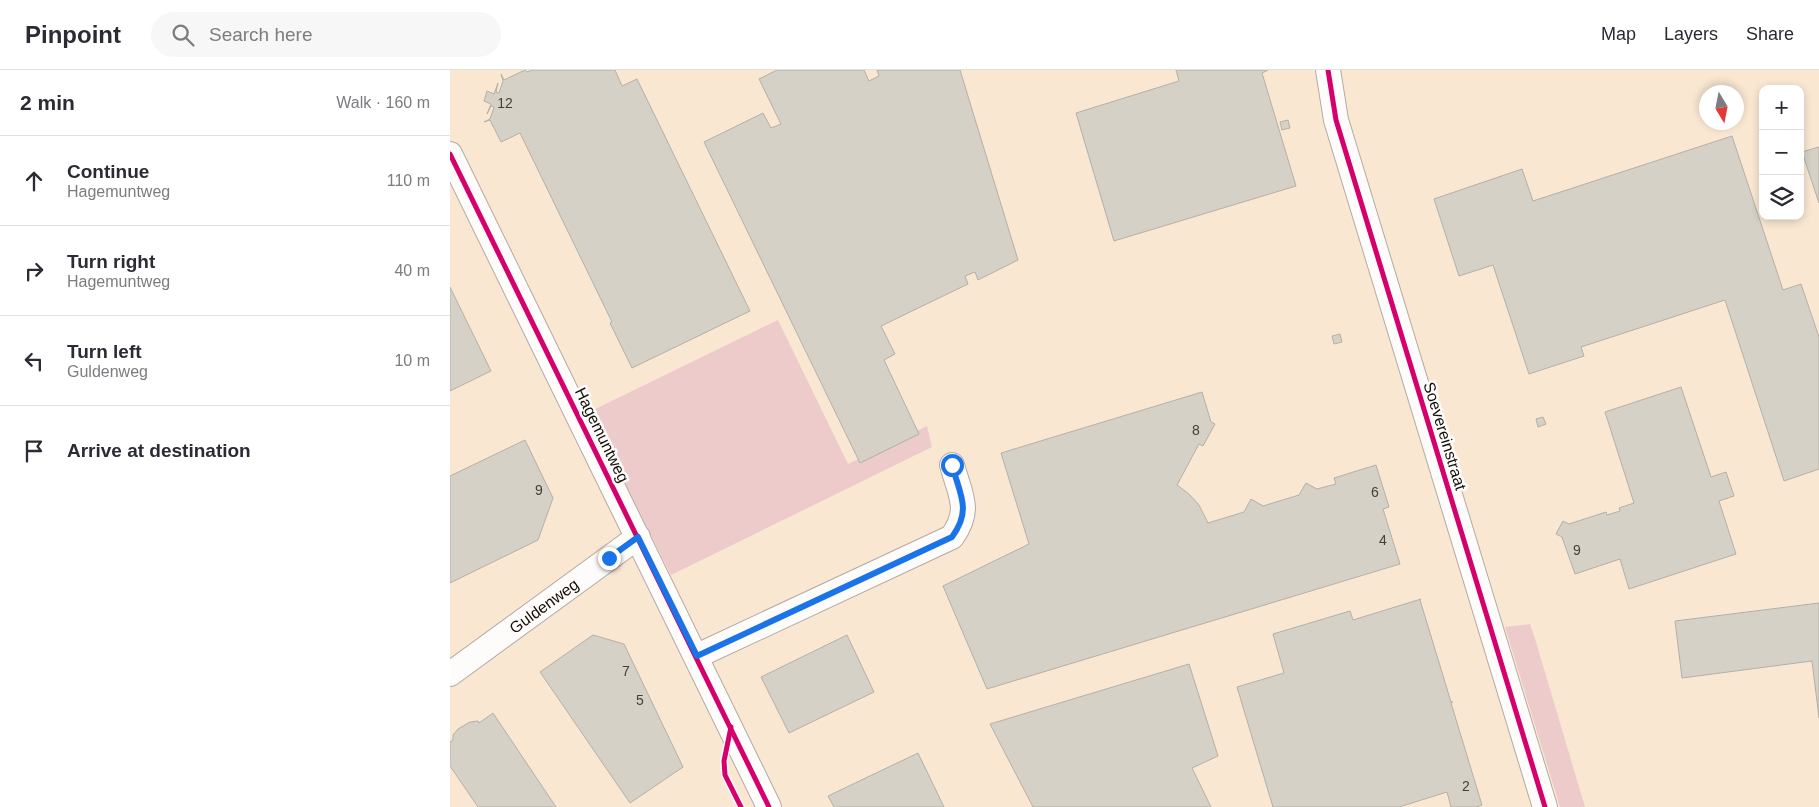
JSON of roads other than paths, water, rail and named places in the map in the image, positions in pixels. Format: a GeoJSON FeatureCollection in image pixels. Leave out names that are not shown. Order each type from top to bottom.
{"type":"FeatureCollection","features":[{"type":"Feature","properties":{"kind":"street","name":"Soevereinstraat"},"geometry":{"type":"LineString","coordinates":[[1328,70],[1336,120],[1545,807]]}},
{"type":"Feature","properties":{"kind":"street","name":"Hagemuntweg"},"geometry":{"type":"LineString","coordinates":[[450,154],[770,807]]}},
{"type":"Feature","properties":{"kind":"street"},"geometry":{"type":"LineString","coordinates":[[697,656],[952,537],[960,526],[964,508],[952,465]]}},
{"type":"Feature","properties":{"kind":"street","name":"Guldenweg"},"geometry":{"type":"LineString","coordinates":[[450,674],[638,537]]}}]}
